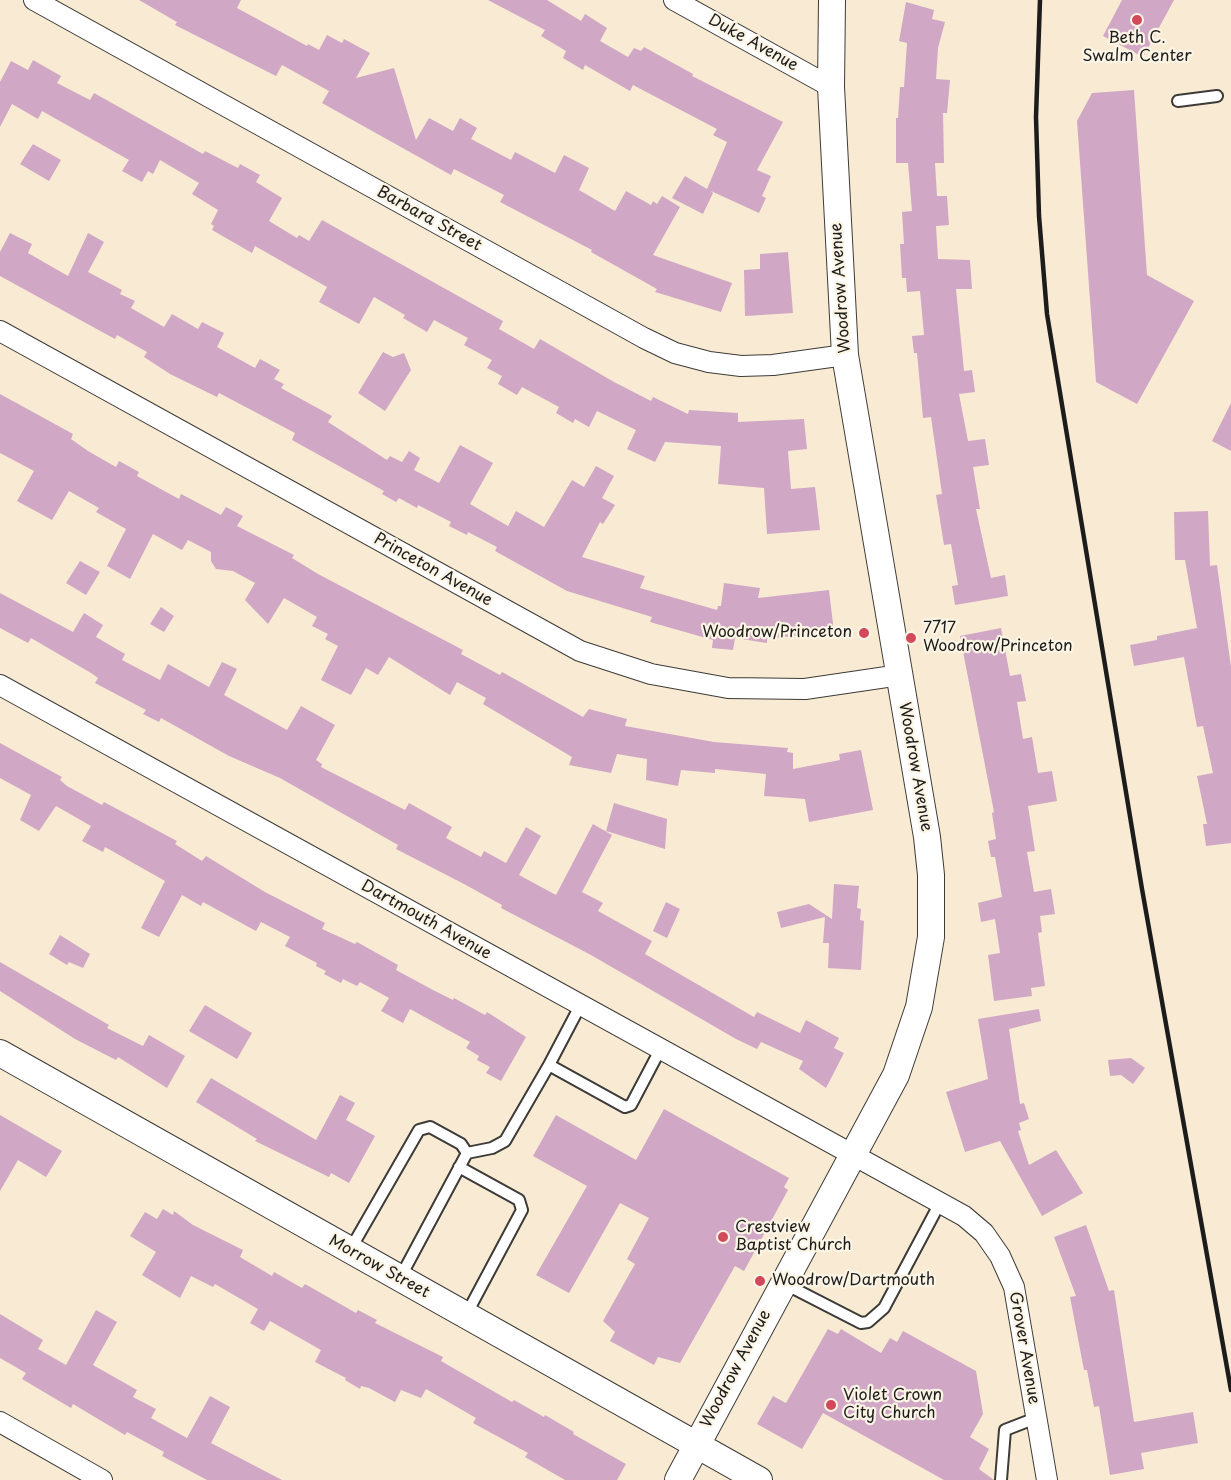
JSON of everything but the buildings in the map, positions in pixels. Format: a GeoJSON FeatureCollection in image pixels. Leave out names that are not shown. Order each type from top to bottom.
{"type":"FeatureCollection","features":[{"type":"Feature","properties":{"kind":"street","name":"Barbara Street"},"geometry":{"type":"LineString","coordinates":[[34,0],[644,338],[675,353],[709,362],[741,366],[773,365],[845,355]]}},
{"type":"Feature","properties":{"kind":"street","name":"Duke Avenue"},"geometry":{"type":"LineString","coordinates":[[674,0],[831,87]]}},
{"type":"Feature","properties":{"kind":"street","name":"Woodrow Avenue"},"geometry":{"type":"LineString","coordinates":[[678,1480],[896,1075],[909,1042],[922,996],[931,937],[931,875],[927,837],[845,355],[831,87],[832,0]]}},
{"type":"Feature","properties":{"kind":"street","name":"Princeton Avenue"},"geometry":{"type":"LineString","coordinates":[[0,331],[588,654],[651,674],[693,683],[746,689],[806,689],[900,675]]}},
{"type":"Feature","properties":{"kind":"street","name":"Dartmouth Avenue"},"geometry":{"type":"LineString","coordinates":[[0,685],[851,1156]]}},
{"type":"Feature","properties":{"kind":"street","name":"Morrow Street"},"geometry":{"type":"LineString","coordinates":[[0,1053],[759,1480]]}},
{"type":"Feature","properties":{"kind":"street","name":"Grover Avenue"},"geometry":{"type":"LineString","coordinates":[[851,1156],[941,1201],[984,1233],[1000,1256],[1014,1287],[1047,1480]]}},
{"type":"Feature","properties":{"kind":"street"},"geometry":{"type":"LineString","coordinates":[[0,1422],[102,1480]]}},
{"type":"Feature","properties":{"kind":"lane"},"geometry":{"type":"LineString","coordinates":[[1178,102],[1217,96]]}},
{"type":"Feature","properties":{"kind":"lane"},"geometry":{"type":"LineString","coordinates":[[466,1153],[492,1148],[510,1136],[580,1006]]}},
{"type":"Feature","properties":{"kind":"lane"},"geometry":{"type":"LineString","coordinates":[[549,1065],[626,1107],[631,1105],[660,1050]]}},
{"type":"Feature","properties":{"kind":"lane"},"geometry":{"type":"LineString","coordinates":[[349,1250],[419,1130],[430,1127],[461,1144],[466,1153]]}},
{"type":"Feature","properties":{"kind":"lane"},"geometry":{"type":"LineString","coordinates":[[399,1278],[466,1153]]}},
{"type":"Feature","properties":{"kind":"lane"},"geometry":{"type":"LineString","coordinates":[[459,1167],[519,1200],[522,1210],[466,1315]]}},
{"type":"Feature","properties":{"kind":"lane"},"geometry":{"type":"LineString","coordinates":[[783,1282],[861,1323],[868,1322],[884,1308],[941,1201]]}},
{"type":"Feature","properties":{"kind":"lane"},"geometry":{"type":"LineString","coordinates":[[1001,1480],[1005,1430],[1036,1418]]}},
{"type":"Feature","properties":{"kind":"railway"},"geometry":{"type":"LineString","coordinates":[[1040,0],[1036,117],[1039,216],[1047,314],[1142,889],[1231,1390]]}},
{"type":"Feature","properties":{"kind":"place","name":"Beth C. Swalm Center"},"geometry":{"type":"Point","coordinates":[1137,20]}},
{"type":"Feature","properties":{"kind":"place","name":"Woodrow/Princeton"},"geometry":{"type":"Point","coordinates":[864,633]}},
{"type":"Feature","properties":{"kind":"place","name":"7717 Woodrow/Princeton"},"geometry":{"type":"Point","coordinates":[911,638]}},
{"type":"Feature","properties":{"kind":"place","name":"Crestview Baptist Church"},"geometry":{"type":"Point","coordinates":[723,1237]}},
{"type":"Feature","properties":{"kind":"place","name":"Woodrow/Dartmouth"},"geometry":{"type":"Point","coordinates":[760,1281]}},
{"type":"Feature","properties":{"kind":"place","name":"Violet Crown City Church"},"geometry":{"type":"Point","coordinates":[831,1405]}}]}
